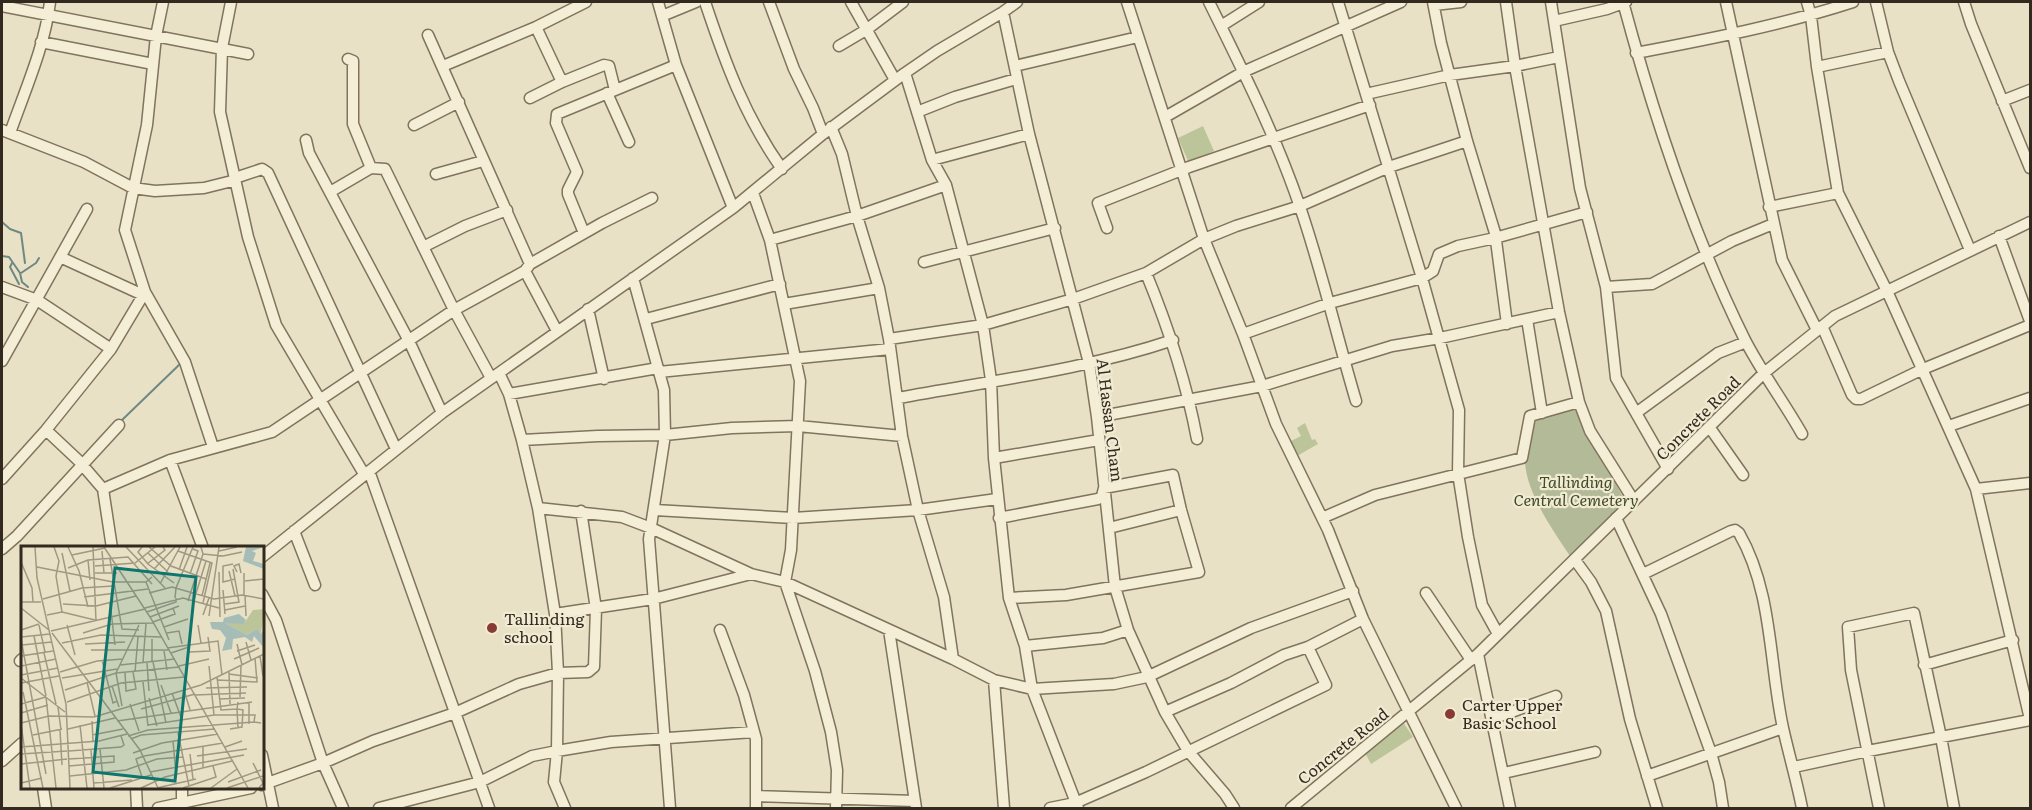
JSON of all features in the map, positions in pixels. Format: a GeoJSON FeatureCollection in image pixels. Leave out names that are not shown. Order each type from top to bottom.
{"type":"FeatureCollection","features":[{"type":"Feature","properties":{"kind":"street"},"geometry":{"type":"LineString","coordinates":[[51,2],[41,42],[6,131],[84,162],[133,188],[155,191],[204,188],[262,169],[268,173],[396,449]]}},
{"type":"Feature","properties":{"kind":"street"},"geometry":{"type":"LineString","coordinates":[[162,2],[156,36],[147,125],[125,230],[144,293],[185,362],[213,447]]}},
{"type":"Feature","properties":{"kind":"street"},"geometry":{"type":"LineString","coordinates":[[231,2],[222,48],[220,112],[248,237],[276,325],[367,473],[489,808]]}},
{"type":"Feature","properties":{"kind":"street"},"geometry":{"type":"LineString","coordinates":[[443,66],[536,27],[586,2]]}},
{"type":"Feature","properties":{"kind":"street"},"geometry":{"type":"LineString","coordinates":[[658,2],[676,65],[733,208]]}},
{"type":"Feature","properties":{"kind":"street"},"geometry":{"type":"LineString","coordinates":[[662,16],[696,2]]}},
{"type":"Feature","properties":{"kind":"street"},"geometry":{"type":"LineString","coordinates":[[705,2],[726,66],[744,108],[782,169]]}},
{"type":"Feature","properties":{"kind":"street"},"geometry":{"type":"LineString","coordinates":[[769,2],[794,69],[813,108],[842,153],[857,216],[879,288],[890,344],[902,436],[918,510],[944,597],[952,659]]}},
{"type":"Feature","properties":{"kind":"street"},"geometry":{"type":"LineString","coordinates":[[851,2],[866,30],[900,77],[917,112],[932,160],[946,185],[983,325],[991,380],[997,500],[1009,598],[1025,646],[1032,689],[1076,806]]}},
{"type":"Feature","properties":{"kind":"street"},"geometry":{"type":"LineString","coordinates":[[839,46],[866,30],[903,2]]}},
{"type":"Feature","properties":{"kind":"street"},"geometry":{"type":"LineString","coordinates":[[264,555],[442,413],[733,208],[827,130],[937,51],[1017,2]]}},
{"type":"Feature","properties":{"kind":"street"},"geometry":{"type":"LineString","coordinates":[[1209,2],[1245,71],[1300,206],[1330,303],[1356,401]]}},
{"type":"Feature","properties":{"kind":"street"},"geometry":{"type":"LineString","coordinates":[[1221,26],[1259,2]]}},
{"type":"Feature","properties":{"kind":"street"},"geometry":{"type":"LineString","coordinates":[[1338,2],[1440,338],[1459,410],[1458,473],[1468,537],[1482,605],[1498,634]]}},
{"type":"Feature","properties":{"kind":"street"},"geometry":{"type":"LineString","coordinates":[[1165,117],[1245,71],[1401,2]]}},
{"type":"Feature","properties":{"kind":"street"},"geometry":{"type":"LineString","coordinates":[[1461,2],[1433,3],[1467,141],[1495,238],[1507,324]]}},
{"type":"Feature","properties":{"kind":"street"},"geometry":{"type":"LineString","coordinates":[[1506,2],[1515,66],[1559,312],[1579,402],[1590,431],[1634,501]]}},
{"type":"Feature","properties":{"kind":"street"},"geometry":{"type":"LineString","coordinates":[[1551,2],[1578,176],[1606,287],[1616,378],[1668,470]]}},
{"type":"Feature","properties":{"kind":"street"},"geometry":{"type":"LineString","coordinates":[[1554,21],[1606,9],[1624,2],[1636,53],[1706,256],[1746,342],[1802,434]]}},
{"type":"Feature","properties":{"kind":"street"},"geometry":{"type":"LineString","coordinates":[[1726,2],[1782,260],[1856,399],[2031,323],[1999,236]]}},
{"type":"Feature","properties":{"kind":"street"},"geometry":{"type":"LineString","coordinates":[[1794,767],[2031,720],[1976,489],[1887,291],[1838,193],[1807,2]]}},
{"type":"Feature","properties":{"kind":"street"},"geometry":{"type":"LineString","coordinates":[[1636,53],[1811,16],[1853,2]]}},
{"type":"Feature","properties":{"kind":"street"},"geometry":{"type":"LineString","coordinates":[[1875,2],[1888,52],[1970,250]]}},
{"type":"Feature","properties":{"kind":"street"},"geometry":{"type":"LineString","coordinates":[[1964,2],[2002,101],[2031,168]]}},
{"type":"Feature","properties":{"kind":"street"},"geometry":{"type":"LineString","coordinates":[[1131,3],[1138,37],[1204,239],[1243,334],[1276,424],[1322,518],[1363,619],[1456,808]]}},
{"type":"Feature","properties":{"kind":"street"},"geometry":{"type":"LineString","coordinates":[[2,6],[248,54]]}},
{"type":"Feature","properties":{"kind":"street","name":"Al Hassan Cham"},"geometry":{"type":"LineString","coordinates":[[1003,12],[1029,134],[1089,363],[1115,587],[1128,630],[1165,712],[1188,751],[1234,808]]}},
{"type":"Feature","properties":{"kind":"street"},"geometry":{"type":"LineString","coordinates":[[536,27],[562,82]]}},
{"type":"Feature","properties":{"kind":"street"},"geometry":{"type":"LineString","coordinates":[[428,35],[507,210],[527,267],[557,331]]}},
{"type":"Feature","properties":{"kind":"street"},"geometry":{"type":"LineString","coordinates":[[1015,66],[1138,37]]}},
{"type":"Feature","properties":{"kind":"street"},"geometry":{"type":"LineString","coordinates":[[41,42],[153,64]]}},
{"type":"Feature","properties":{"kind":"street"},"geometry":{"type":"LineString","coordinates":[[1817,67],[1888,52]]}},
{"type":"Feature","properties":{"kind":"street"},"geometry":{"type":"LineString","coordinates":[[1366,94],[1450,75],[1559,57]]}},
{"type":"Feature","properties":{"kind":"street"},"geometry":{"type":"LineString","coordinates":[[348,59],[353,61],[354,66],[351,92],[353,124],[371,168]]}},
{"type":"Feature","properties":{"kind":"street"},"geometry":{"type":"LineString","coordinates":[[530,98],[562,82],[607,65],[611,91],[629,142]]}},
{"type":"Feature","properties":{"kind":"street"},"geometry":{"type":"LineString","coordinates":[[584,233],[568,195],[568,190],[577,172],[556,123],[557,114],[676,65]]}},
{"type":"Feature","properties":{"kind":"street"},"geometry":{"type":"LineString","coordinates":[[917,112],[955,97],[1017,79]]}},
{"type":"Feature","properties":{"kind":"street"},"geometry":{"type":"LineString","coordinates":[[2002,101],[2031,90]]}},
{"type":"Feature","properties":{"kind":"street"},"geometry":{"type":"LineString","coordinates":[[414,125],[459,102]]}},
{"type":"Feature","properties":{"kind":"street"},"geometry":{"type":"LineString","coordinates":[[1107,228],[1098,203],[1189,167],[1370,105]]}},
{"type":"Feature","properties":{"kind":"street"},"geometry":{"type":"LineString","coordinates":[[932,160],[1029,134]]}},
{"type":"Feature","properties":{"kind":"street"},"geometry":{"type":"LineString","coordinates":[[306,140],[309,153],[409,341],[442,413]]}},
{"type":"Feature","properties":{"kind":"street"},"geometry":{"type":"LineString","coordinates":[[508,394],[659,370],[796,358],[890,344],[983,325],[1073,299],[1146,273],[1204,239],[1236,226],[1300,206],[1389,167],[1467,141]]}},
{"type":"Feature","properties":{"kind":"street"},"geometry":{"type":"LineString","coordinates":[[436,174],[483,161]]}},
{"type":"Feature","properties":{"kind":"street"},"geometry":{"type":"LineString","coordinates":[[330,192],[371,168],[385,169],[454,310],[508,394],[522,440],[538,508],[555,614],[558,673],[557,751],[554,783],[565,808]]}},
{"type":"Feature","properties":{"kind":"street"},"geometry":{"type":"LineString","coordinates":[[770,240],[857,216],[946,185]]}},
{"type":"Feature","properties":{"kind":"street"},"geometry":{"type":"LineString","coordinates":[[753,193],[770,240],[800,381],[791,550],[785,582],[815,671],[831,732],[837,770],[836,803]]}},
{"type":"Feature","properties":{"kind":"street"},"geometry":{"type":"LineString","coordinates":[[1769,207],[1838,193]]}},
{"type":"Feature","properties":{"kind":"street"},"geometry":{"type":"LineString","coordinates":[[104,489],[170,460],[272,432],[454,310],[584,233],[652,198]]}},
{"type":"Feature","properties":{"kind":"street"},"geometry":{"type":"LineString","coordinates":[[2,361],[87,209]]}},
{"type":"Feature","properties":{"kind":"street"},"geometry":{"type":"LineString","coordinates":[[423,247],[465,226],[507,210]]}},
{"type":"Feature","properties":{"kind":"street"},"geometry":{"type":"LineString","coordinates":[[1243,334],[1330,303],[1422,278],[1433,271],[1439,254],[1458,246],[1587,212]]}},
{"type":"Feature","properties":{"kind":"street","name":"Concrete Road"},"geometry":{"type":"LineString","coordinates":[[1291,808],[1474,657],[1668,470],[1764,373],[1819,328],[1835,316],[2031,222]]}},
{"type":"Feature","properties":{"kind":"street"},"geometry":{"type":"LineString","coordinates":[[1606,287],[1652,284],[1732,242],[1773,224]]}},
{"type":"Feature","properties":{"kind":"street"},"geometry":{"type":"LineString","coordinates":[[924,262],[1055,228]]}},
{"type":"Feature","properties":{"kind":"street"},"geometry":{"type":"LineString","coordinates":[[60,257],[144,293]]}},
{"type":"Feature","properties":{"kind":"street"},"geometry":{"type":"LineString","coordinates":[[1146,273],[1173,340],[1190,399],[1197,439]]}},
{"type":"Feature","properties":{"kind":"street"},"geometry":{"type":"LineString","coordinates":[[633,278],[664,390],[665,435],[649,539],[670,808]]}},
{"type":"Feature","properties":{"kind":"street"},"geometry":{"type":"LineString","coordinates":[[646,319],[780,284]]}},
{"type":"Feature","properties":{"kind":"street"},"geometry":{"type":"LineString","coordinates":[[2,287],[37,300],[111,349]]}},
{"type":"Feature","properties":{"kind":"street"},"geometry":{"type":"LineString","coordinates":[[784,304],[879,288]]}},
{"type":"Feature","properties":{"kind":"street"},"geometry":{"type":"LineString","coordinates":[[2,479],[46,430],[111,349],[144,293]]}},
{"type":"Feature","properties":{"kind":"street"},"geometry":{"type":"LineString","coordinates":[[588,309],[604,379]]}},
{"type":"Feature","properties":{"kind":"street"},"geometry":{"type":"LineString","coordinates":[[1097,417],[1262,386],[1392,346],[1559,312]]}},
{"type":"Feature","properties":{"kind":"street"},"geometry":{"type":"LineString","coordinates":[[1527,320],[1542,413]]}},
{"type":"Feature","properties":{"kind":"street"},"geometry":{"type":"LineString","coordinates":[[897,398],[1089,363],[1173,340]]}},
{"type":"Feature","properties":{"kind":"street"},"geometry":{"type":"LineString","coordinates":[[1636,413],[1718,353],[1746,342]]}},
{"type":"Feature","properties":{"kind":"street"},"geometry":{"type":"LineString","coordinates":[[1949,426],[2031,398]]}},
{"type":"Feature","properties":{"kind":"street"},"geometry":{"type":"LineString","coordinates":[[1322,518],[1375,495],[1522,458],[1530,417],[1579,402]]}},
{"type":"Feature","properties":{"kind":"street"},"geometry":{"type":"LineString","coordinates":[[2,549],[17,536],[119,425]]}},
{"type":"Feature","properties":{"kind":"street"},"geometry":{"type":"LineString","coordinates":[[522,440],[665,435],[732,428],[798,426],[902,436]]}},
{"type":"Feature","properties":{"kind":"street"},"geometry":{"type":"LineString","coordinates":[[1710,428],[1743,475]]}},
{"type":"Feature","properties":{"kind":"street"},"geometry":{"type":"LineString","coordinates":[[46,430],[104,489],[112,546]]}},
{"type":"Feature","properties":{"kind":"street"},"geometry":{"type":"LineString","coordinates":[[994,458],[1099,440]]}},
{"type":"Feature","properties":{"kind":"street"},"geometry":{"type":"LineString","coordinates":[[170,460],[202,546]]}},
{"type":"Feature","properties":{"kind":"street"},"geometry":{"type":"LineString","coordinates":[[999,518],[1098,499],[1102,496],[1104,488],[1173,475],[1180,510],[1199,573],[1066,596],[1009,598]]}},
{"type":"Feature","properties":{"kind":"street"},"geometry":{"type":"LineString","coordinates":[[1976,489],[2031,483]]}},
{"type":"Feature","properties":{"kind":"street"},"geometry":{"type":"LineString","coordinates":[[654,510],[793,518],[918,510],[997,500]]}},
{"type":"Feature","properties":{"kind":"street"},"geometry":{"type":"LineString","coordinates":[[538,508],[622,517],[751,574],[785,582],[993,680],[1032,689],[1114,684],[1147,676],[1251,628],[1353,591]]}},
{"type":"Feature","properties":{"kind":"street"},"geometry":{"type":"LineString","coordinates":[[1108,528],[1180,510]]}},
{"type":"Feature","properties":{"kind":"street"},"geometry":{"type":"LineString","coordinates":[[273,808],[265,784],[323,763],[373,741],[455,713],[519,684],[558,673],[588,672],[594,667],[596,609],[581,511]]}},
{"type":"Feature","properties":{"kind":"street"},"geometry":{"type":"LineString","coordinates":[[1616,518],[1661,614],[1710,753],[1719,782],[1723,808]]}},
{"type":"Feature","properties":{"kind":"street"},"geometry":{"type":"LineString","coordinates":[[1643,574],[1731,531],[1735,530],[1739,533],[1757,578],[1772,644],[1783,728],[1802,808]]}},
{"type":"Feature","properties":{"kind":"street"},"geometry":{"type":"LineString","coordinates":[[294,531],[315,585]]}},
{"type":"Feature","properties":{"kind":"street"},"geometry":{"type":"LineString","coordinates":[[1575,560],[1591,582],[1606,611],[1630,719],[1657,808]]}},
{"type":"Feature","properties":{"kind":"street"},"geometry":{"type":"LineString","coordinates":[[555,614],[653,599],[751,574]]}},
{"type":"Feature","properties":{"kind":"street"},"geometry":{"type":"LineString","coordinates":[[1426,593],[1474,657],[1492,719],[1510,808]]}},
{"type":"Feature","properties":{"kind":"street"},"geometry":{"type":"LineString","coordinates":[[264,598],[276,620],[323,763],[343,808]]}},
{"type":"Feature","properties":{"kind":"street"},"geometry":{"type":"LineString","coordinates":[[1879,808],[1851,670],[1848,627],[1914,613],[1954,808]]}},
{"type":"Feature","properties":{"kind":"street"},"geometry":{"type":"LineString","coordinates":[[1165,712],[1231,683],[1284,655],[1308,647],[1363,619]]}},
{"type":"Feature","properties":{"kind":"street"},"geometry":{"type":"LineString","coordinates":[[720,630],[744,695],[754,732],[756,808]]}},
{"type":"Feature","properties":{"kind":"street"},"geometry":{"type":"LineString","coordinates":[[756,796],[836,803],[915,805],[889,630]]}},
{"type":"Feature","properties":{"kind":"street"},"geometry":{"type":"LineString","coordinates":[[1025,646],[1103,638],[1128,630]]}},
{"type":"Feature","properties":{"kind":"street"},"geometry":{"type":"LineString","coordinates":[[1924,665],[2013,640]]}},
{"type":"Feature","properties":{"kind":"street"},"geometry":{"type":"LineString","coordinates":[[1050,808],[1076,806],[1326,685],[1308,647]]}},
{"type":"Feature","properties":{"kind":"street"},"geometry":{"type":"LineString","coordinates":[[993,680],[1004,808]]}},
{"type":"Feature","properties":{"kind":"street"},"geometry":{"type":"LineString","coordinates":[[1492,719],[1556,696]]}},
{"type":"Feature","properties":{"kind":"street"},"geometry":{"type":"LineString","coordinates":[[1647,776],[1783,728]]}},
{"type":"Feature","properties":{"kind":"street"},"geometry":{"type":"LineString","coordinates":[[379,808],[480,782],[532,756],[611,742],[754,732]]}},
{"type":"Feature","properties":{"kind":"street"},"geometry":{"type":"LineString","coordinates":[[2,761],[21,744]]}},
{"type":"Feature","properties":{"kind":"street"},"geometry":{"type":"LineString","coordinates":[[1504,773],[1595,752]]}},
{"type":"Feature","properties":{"kind":"street"},"geometry":{"type":"LineString","coordinates":[[43,789],[46,808]]}},
{"type":"Feature","properties":{"kind":"street"},"geometry":{"type":"LineString","coordinates":[[136,789],[137,808]]}},
{"type":"Feature","properties":{"kind":"street"},"geometry":{"type":"LineString","coordinates":[[176,805],[182,789]]}},
{"type":"Feature","properties":{"kind":"street"},"geometry":{"type":"LineString","coordinates":[[158,808],[247,789]]}},
{"type":"Feature","properties":{"kind":"green space"},"geometry":{"type":"Polygon","coordinates":[[[1203,126],[1214,151],[1189,163],[1178,138],[1203,126]]]}},
{"type":"Feature","properties":{"kind":"green space","name":"Tallinding Central Cemetery"},"geometry":{"type":"Polygon","coordinates":[[[1574,407],[1625,501],[1570,556],[1535,498],[1525,461],[1532,419],[1574,407]]]}},
{"type":"Feature","properties":{"kind":"green space"},"geometry":{"type":"Polygon","coordinates":[[[1305,423],[1312,440],[1315,439],[1318,444],[1297,456],[1289,442],[1301,436],[1297,428],[1305,423]]]}},
{"type":"Feature","properties":{"kind":"green space"},"geometry":{"type":"Polygon","coordinates":[[[1401,719],[1413,737],[1371,764],[1364,751],[1401,719]]]}},
{"type":"Feature","properties":{"kind":"waterway"},"geometry":{"type":"LineString","coordinates":[[2,222],[10,229],[21,233],[25,263]]}},
{"type":"Feature","properties":{"kind":"waterway"},"geometry":{"type":"LineString","coordinates":[[2,256],[9,257],[20,273],[22,282],[28,287]]}},
{"type":"Feature","properties":{"kind":"waterway"},"geometry":{"type":"LineString","coordinates":[[21,273],[36,263],[39,258]]}},
{"type":"Feature","properties":{"kind":"waterway"},"geometry":{"type":"LineString","coordinates":[[12,263],[10,267],[19,284]]}},
{"type":"Feature","properties":{"kind":"waterway"},"geometry":{"type":"LineString","coordinates":[[121,421],[181,363]]}},
{"type":"Feature","properties":{"kind":"place","name":"Tallinding school"},"geometry":{"type":"Point","coordinates":[492,628]}},
{"type":"Feature","properties":{"kind":"place","name":"Carter Upper Basic School"},"geometry":{"type":"Point","coordinates":[1450,714]}}]}
